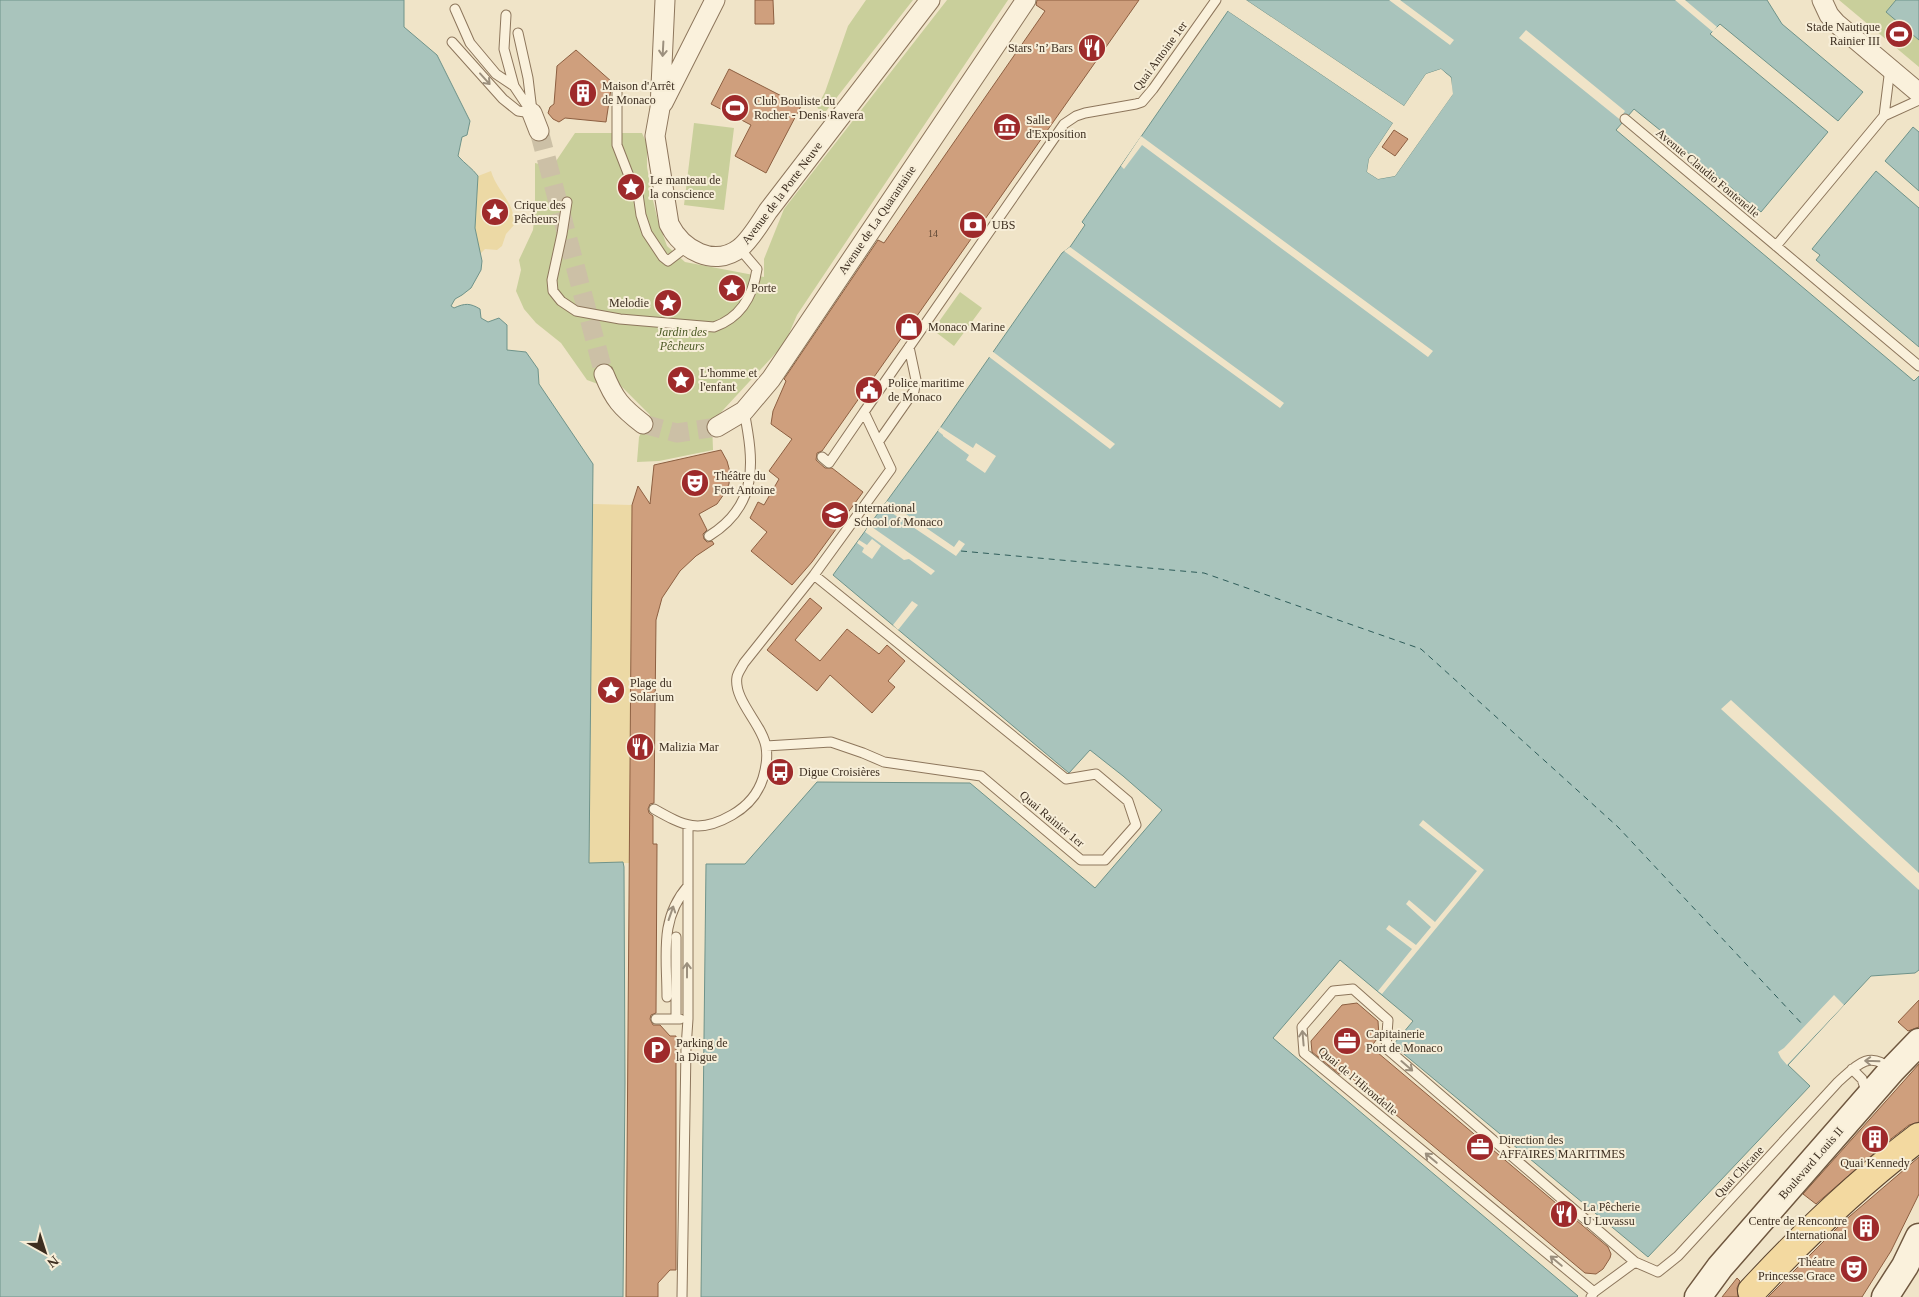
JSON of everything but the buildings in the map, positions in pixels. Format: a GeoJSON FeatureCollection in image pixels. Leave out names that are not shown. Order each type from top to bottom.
{"type":"FeatureCollection","features":[{"type":"Feature","properties":{"kind":"main road","name":"Boulevard Louis II"},"geometry":{"type":"LineString","coordinates":[[1698,1297],[1720,1267],[1892,1070],[1919,1042]]}},
{"type":"Feature","properties":{"kind":"main road"},"geometry":{"type":"LineString","coordinates":[[1752,1291],[1813,1227],[1841,1201],[1919,1137]]}},
{"type":"Feature","properties":{"kind":"main road"},"geometry":{"type":"LineString","coordinates":[[1885,1297],[1905,1266],[1919,1237]]}},
{"type":"Feature","properties":{"kind":"street"},"geometry":{"type":"LineString","coordinates":[[665,0],[660,108],[655,136],[672,230],[686,247]]}},
{"type":"Feature","properties":{"kind":"street"},"geometry":{"type":"LineString","coordinates":[[660,108],[715,0]]}},
{"type":"Feature","properties":{"kind":"street","name":"Avenue de la Porte Neuve"},"geometry":{"type":"LineString","coordinates":[[686,247],[699,254],[719,257],[739,248],[755,230],[768,210],[930,0]]}},
{"type":"Feature","properties":{"kind":"street","name":"Avenue de La Quarantaine"},"geometry":{"type":"LineString","coordinates":[[717,427],[744,411],[772,379],[1026,0]]}},
{"type":"Feature","properties":{"kind":"street"},"geometry":{"type":"LineString","coordinates":[[1822,0],[1829,15],[1836,23],[1919,93]]}},
{"type":"Feature","properties":{"kind":"street"},"geometry":{"type":"LineString","coordinates":[[532,113],[539,132]]}},
{"type":"Feature","properties":{"kind":"street"},"geometry":{"type":"LineString","coordinates":[[604,374],[613,395],[627,412],[643,424]]}},
{"type":"Feature","properties":{"kind":"lane","name":"Quai Antoine 1er"},"geometry":{"type":"LineString","coordinates":[[908,347],[1064,124],[1084,113],[1142,102],[1216,0]]}},
{"type":"Feature","properties":{"kind":"lane"},"geometry":{"type":"LineString","coordinates":[[455,9],[470,43],[496,74],[514,86]]}},
{"type":"Feature","properties":{"kind":"lane"},"geometry":{"type":"LineString","coordinates":[[506,15],[504,49],[514,86],[532,113]]}},
{"type":"Feature","properties":{"kind":"lane"},"geometry":{"type":"LineString","coordinates":[[518,33],[528,78],[532,113]]}},
{"type":"Feature","properties":{"kind":"lane"},"geometry":{"type":"LineString","coordinates":[[452,42],[503,99],[518,111],[532,113]]}},
{"type":"Feature","properties":{"kind":"lane"},"geometry":{"type":"LineString","coordinates":[[1884,116],[1890,68]]}},
{"type":"Feature","properties":{"kind":"lane"},"geometry":{"type":"LineString","coordinates":[[617,91],[617,144],[628,176],[637,187],[641,214],[647,233],[658,251],[668,261],[686,247]]}},
{"type":"Feature","properties":{"kind":"lane"},"geometry":{"type":"LineString","coordinates":[[1776,246],[1884,116],[1919,100]]}},
{"type":"Feature","properties":{"kind":"lane","name":"Avenue Claudio Fontenelle"},"geometry":{"type":"LineString","coordinates":[[1625,119],[1919,366]]}},
{"type":"Feature","properties":{"kind":"lane"},"geometry":{"type":"LineString","coordinates":[[567,202],[552,280],[553,291],[561,301],[576,311],[620,319],[714,327],[721,325],[746,303],[752,293],[755,282],[757,269],[739,248]]}},
{"type":"Feature","properties":{"kind":"lane"},"geometry":{"type":"LineString","coordinates":[[822,457],[829,463],[908,347]]}},
{"type":"Feature","properties":{"kind":"lane"},"geometry":{"type":"LineString","coordinates":[[879,440],[914,390],[916,380],[908,347]]}},
{"type":"Feature","properties":{"kind":"lane"},"geometry":{"type":"LineString","coordinates":[[710,536],[732,519],[745,497],[750,467],[748,430],[744,411]]}},
{"type":"Feature","properties":{"kind":"lane"},"geometry":{"type":"LineString","coordinates":[[654,809],[688,826],[703,826],[721,822],[740,811],[754,797],[761,784],[766,765],[766,746],[740,694],[737,677],[744,663],[814,575],[891,469],[879,440],[864,412]]}},
{"type":"Feature","properties":{"kind":"lane","name":"Quai Rainier 1er"},"geometry":{"type":"LineString","coordinates":[[766,746],[831,742],[884,762],[981,776],[1081,860],[1105,860],[1136,825],[1128,801],[1096,774],[1066,780],[814,575]]}},
{"type":"Feature","properties":{"kind":"lane"},"geometry":{"type":"LineString","coordinates":[[682,1297],[688,1019],[688,826]]}},
{"type":"Feature","properties":{"kind":"lane"},"geometry":{"type":"LineString","coordinates":[[667,997],[668,921],[675,902],[688,886]]}},
{"type":"Feature","properties":{"kind":"lane"},"geometry":{"type":"LineString","coordinates":[[676,937],[676,1019]]}},
{"type":"Feature","properties":{"kind":"lane","name":"Quai de l’Hirondelle"},"geometry":{"type":"LineString","coordinates":[[1592,1295],[1304,1053],[1302,1027],[1333,992],[1353,989],[1388,1020],[1386,1048],[1635,1262]]}},
{"type":"Feature","properties":{"kind":"lane"},"geometry":{"type":"LineString","coordinates":[[656,1019],[688,1019]]}},
{"type":"Feature","properties":{"kind":"lane"},"geometry":{"type":"LineString","coordinates":[[1867,1099],[1864,1084],[1852,1069],[1863,1062],[1873,1060],[1883,1063],[1892,1070]]}},
{"type":"Feature","properties":{"kind":"lane","name":"Quai Chicane"},"geometry":{"type":"LineString","coordinates":[[1635,1262],[1658,1272],[1678,1256],[1852,1069]]}},
{"type":"Feature","properties":{"kind":"lane"},"geometry":{"type":"LineString","coordinates":[[1592,1295],[1635,1262]]}},
{"type":"Feature","properties":{"kind":"green space"},"geometry":{"type":"Polygon","coordinates":[[[866,0],[913,0],[823,115],[817,107],[825,92],[848,26],[866,0]]]}},
{"type":"Feature","properties":{"kind":"green space","name":"Jardin des Pêcheurs"},"geometry":{"type":"Polygon","coordinates":[[[947,0],[1008,0],[797,315],[785,343],[712,422],[713,450],[659,461],[637,462],[639,437],[650,415],[613,378],[598,384],[587,380],[561,343],[536,323],[524,309],[516,291],[521,270],[519,260],[533,230],[535,163],[552,167],[575,133],[642,133],[647,144],[647,167],[652,196],[667,246],[685,262],[764,277],[764,259],[784,209],[947,0]]]}},
{"type":"Feature","properties":{"kind":"green space","name":"Stade Nautique Rainier III"},"geometry":{"type":"Polygon","coordinates":[[[1839,0],[1919,0],[1919,67],[1839,0]]]}},
{"type":"Feature","properties":{"kind":"green space"},"geometry":{"type":"Polygon","coordinates":[[[694,123],[734,128],[724,210],[684,205],[694,123]]]}},
{"type":"Feature","properties":{"kind":"green space"},"geometry":{"type":"Polygon","coordinates":[[[960,292],[982,308],[954,346],[933,330],[960,292]]]}},
{"type":"Feature","properties":{"kind":"sand","name":"Crique des Pêcheurs"},"geometry":{"type":"Polygon","coordinates":[[[491,171],[497,185],[512,209],[514,225],[506,234],[502,246],[497,250],[485,249],[479,255],[475,228],[478,176],[491,171]]]}},
{"type":"Feature","properties":{"kind":"sand","name":"Plage du Solarium"},"geometry":{"type":"Polygon","coordinates":[[[593,504],[632,505],[629,863],[589,863],[593,504]]]}},
{"type":"Feature","properties":{"kind":"water"},"geometry":{"type":"Polygon","coordinates":[[[0,0],[404,0],[404,27],[437,55],[470,121],[467,135],[462,137],[458,156],[478,176],[475,228],[482,261],[481,270],[471,288],[455,299],[451,306],[454,308],[467,304],[473,306],[480,309],[481,318],[488,322],[499,318],[507,325],[507,350],[526,352],[538,369],[539,384],[593,464],[589,863],[623,862],[624,867],[625,1083],[623,1297],[0,1297],[0,0]]]}},
{"type":"Feature","properties":{"kind":"water"},"geometry":{"type":"Polygon","coordinates":[[[1246,0],[1767,0],[1782,24],[1863,92],[1838,121],[1720,24],[1710,34],[1828,132],[1761,212],[1634,109],[1616,130],[1914,381],[1919,376],[1919,970],[1915,973],[1871,976],[1788,1065],[1810,1086],[1648,1257],[1393,1045],[1413,1021],[1340,960],[1273,1038],[1577,1297],[701,1297],[706,864],[745,864],[817,782],[970,783],[1095,888],[1162,810],[1090,750],[1069,773],[833,575],[938,431],[1062,253],[1070,247],[1085,225],[1082,222],[1228,11],[1393,123],[1369,159],[1367,172],[1378,179],[1395,176],[1452,95],[1451,77],[1441,69],[1426,74],[1404,106],[1246,0]]]}},
{"type":"Feature","properties":{"kind":"water"},"geometry":{"type":"Polygon","coordinates":[[[1896,0],[1919,0],[1919,40],[1886,12],[1896,0]]]}},
{"type":"Feature","properties":{"kind":"water"},"geometry":{"type":"Polygon","coordinates":[[[1913,127],[1919,132],[1919,191],[1885,161],[1913,127]]]}},
{"type":"Feature","properties":{"kind":"water"},"geometry":{"type":"Polygon","coordinates":[[[1876,171],[1919,208],[1919,347],[1816,260],[1820,255],[1812,249],[1876,171]]]}},
{"type":"Feature","properties":{"kind":"pier"},"geometry":{"type":"Polygon","coordinates":[[[1244,0],[1404,106],[1426,74],[1441,69],[1451,78],[1453,94],[1395,176],[1378,179],[1367,172],[1369,159],[1393,123],[1228,11],[1230,9],[1395,121],[1395,124],[1371,160],[1370,171],[1379,177],[1394,174],[1450,94],[1449,79],[1441,72],[1428,76],[1406,108],[1403,109],[1244,0]]]}},
{"type":"Feature","properties":{"kind":"pier"},"geometry":{"type":"Polygon","coordinates":[[[1389,0],[1400,0],[1454,40],[1450,45],[1389,0]]]}},
{"type":"Feature","properties":{"kind":"pier"},"geometry":{"type":"Polygon","coordinates":[[[1675,0],[1685,0],[1717,27],[1713,32],[1675,0]]]}},
{"type":"Feature","properties":{"kind":"pier"},"geometry":{"type":"Polygon","coordinates":[[[1526,30],[1625,111],[1623,114],[1627,117],[1623,122],[1519,38],[1526,30]]]}},
{"type":"Feature","properties":{"kind":"pier"},"geometry":{"type":"Polygon","coordinates":[[[1141,136],[1433,351],[1428,357],[1142,145],[1124,169],[1121,166],[1141,136]]]}},
{"type":"Feature","properties":{"kind":"pier"},"geometry":{"type":"Polygon","coordinates":[[[1070,247],[1284,403],[1280,408],[1064,251],[1070,247]]]}},
{"type":"Feature","properties":{"kind":"pier"},"geometry":{"type":"Polygon","coordinates":[[[992,351],[1115,444],[1110,449],[988,356],[992,351]]]}},
{"type":"Feature","properties":{"kind":"pier"},"geometry":{"type":"Polygon","coordinates":[[[940,427],[973,448],[976,443],[996,456],[985,473],[966,460],[969,455],[943,436],[938,431],[940,427]]]}},
{"type":"Feature","properties":{"kind":"pier"},"geometry":{"type":"Polygon","coordinates":[[[887,501],[954,547],[959,540],[965,544],[956,556],[889,511],[884,505],[887,501]]]}},
{"type":"Feature","properties":{"kind":"pier"},"geometry":{"type":"Polygon","coordinates":[[[869,525],[935,571],[931,575],[909,559],[904,560],[865,532],[869,525]]]}},
{"type":"Feature","properties":{"kind":"pier"},"geometry":{"type":"Polygon","coordinates":[[[872,539],[881,546],[872,559],[862,552],[864,548],[857,543],[859,540],[867,545],[872,539]]]}},
{"type":"Feature","properties":{"kind":"pier"},"geometry":{"type":"Polygon","coordinates":[[[912,601],[918,605],[898,630],[893,625],[912,601]]]}},
{"type":"Feature","properties":{"kind":"pier"},"geometry":{"type":"Polygon","coordinates":[[[1731,700],[1919,873],[1919,890],[1721,709],[1731,700]]]}},
{"type":"Feature","properties":{"kind":"pier"},"geometry":{"type":"Polygon","coordinates":[[[1423,820],[1484,870],[1382,994],[1378,991],[1412,949],[1386,929],[1389,925],[1416,945],[1431,927],[1406,904],[1409,900],[1435,922],[1477,871],[1419,825],[1423,820]]]}},
{"type":"Feature","properties":{"kind":"pier"},"geometry":{"type":"Polygon","coordinates":[[[1834,995],[1844,1005],[1787,1065],[1778,1052],[1834,995]]]}},
{"type":"Feature","properties":{"kind":"ferry route"},"geometry":{"type":"LineString","coordinates":[[961,551],[1204,573],[1421,649],[1618,827],[1804,1026]]}},
{"type":"Feature","properties":{"kind":"tunnel"},"geometry":{"type":"LineString","coordinates":[[539,131],[604,374]]}},
{"type":"Feature","properties":{"kind":"tunnel"},"geometry":{"type":"LineString","coordinates":[[643,424],[677,433],[717,427]]}},
{"type":"Feature","properties":{"kind":"place","name":"Stade Nautique Rainier III"},"geometry":{"type":"Point","coordinates":[1899,34]}},
{"type":"Feature","properties":{"kind":"place","name":"Stars ’n’ Bars"},"geometry":{"type":"Point","coordinates":[1092,48]}},
{"type":"Feature","properties":{"kind":"place","name":"Maison d'Arrêt de Monaco"},"geometry":{"type":"Point","coordinates":[583,93]}},
{"type":"Feature","properties":{"kind":"place","name":"Club Bouliste du Rocher - Denis Ravera"},"geometry":{"type":"Point","coordinates":[735,108]}},
{"type":"Feature","properties":{"kind":"place","name":"Salle d'Exposition"},"geometry":{"type":"Point","coordinates":[1007,127]}},
{"type":"Feature","properties":{"kind":"place","name":"Le manteau de la conscience"},"geometry":{"type":"Point","coordinates":[631,187]}},
{"type":"Feature","properties":{"kind":"place","name":"Crique des Pêcheurs"},"geometry":{"type":"Point","coordinates":[495,212]}},
{"type":"Feature","properties":{"kind":"place","name":"UBS"},"geometry":{"type":"Point","coordinates":[973,225]}},
{"type":"Feature","properties":{"kind":"place","name":"Porte"},"geometry":{"type":"Point","coordinates":[732,288]}},
{"type":"Feature","properties":{"kind":"place","name":"Melodie"},"geometry":{"type":"Point","coordinates":[668,303]}},
{"type":"Feature","properties":{"kind":"place","name":"Monaco Marine"},"geometry":{"type":"Point","coordinates":[909,327]}},
{"type":"Feature","properties":{"kind":"place","name":"L'homme et l'enfant"},"geometry":{"type":"Point","coordinates":[681,380]}},
{"type":"Feature","properties":{"kind":"place","name":"Police maritime de Monaco"},"geometry":{"type":"Point","coordinates":[869,390]}},
{"type":"Feature","properties":{"kind":"place","name":"Théâtre du Fort Antoine"},"geometry":{"type":"Point","coordinates":[695,483]}},
{"type":"Feature","properties":{"kind":"place","name":"International School of Monaco"},"geometry":{"type":"Point","coordinates":[835,515]}},
{"type":"Feature","properties":{"kind":"place","name":"Plage du Solarium"},"geometry":{"type":"Point","coordinates":[611,690]}},
{"type":"Feature","properties":{"kind":"place","name":"Malizia Mar"},"geometry":{"type":"Point","coordinates":[640,747]}},
{"type":"Feature","properties":{"kind":"place","name":"Digue Croisières"},"geometry":{"type":"Point","coordinates":[780,772]}},
{"type":"Feature","properties":{"kind":"place","name":"Capitainerie Port de Monaco"},"geometry":{"type":"Point","coordinates":[1347,1041]}},
{"type":"Feature","properties":{"kind":"place","name":"Parking de la Digue"},"geometry":{"type":"Point","coordinates":[657,1050]}},
{"type":"Feature","properties":{"kind":"place","name":"Quai Kennedy"},"geometry":{"type":"Point","coordinates":[1875,1139]}},
{"type":"Feature","properties":{"kind":"place","name":"Direction des AFFAIRES MARITIMES"},"geometry":{"type":"Point","coordinates":[1480,1147]}},
{"type":"Feature","properties":{"kind":"place","name":"La Pêcherie U Luvassu"},"geometry":{"type":"Point","coordinates":[1564,1214]}},
{"type":"Feature","properties":{"kind":"place","name":"Centre de Rencontre International"},"geometry":{"type":"Point","coordinates":[1866,1228]}},
{"type":"Feature","properties":{"kind":"place","name":"Théatre Princesse Grace"},"geometry":{"type":"Point","coordinates":[1854,1269]}}]}
